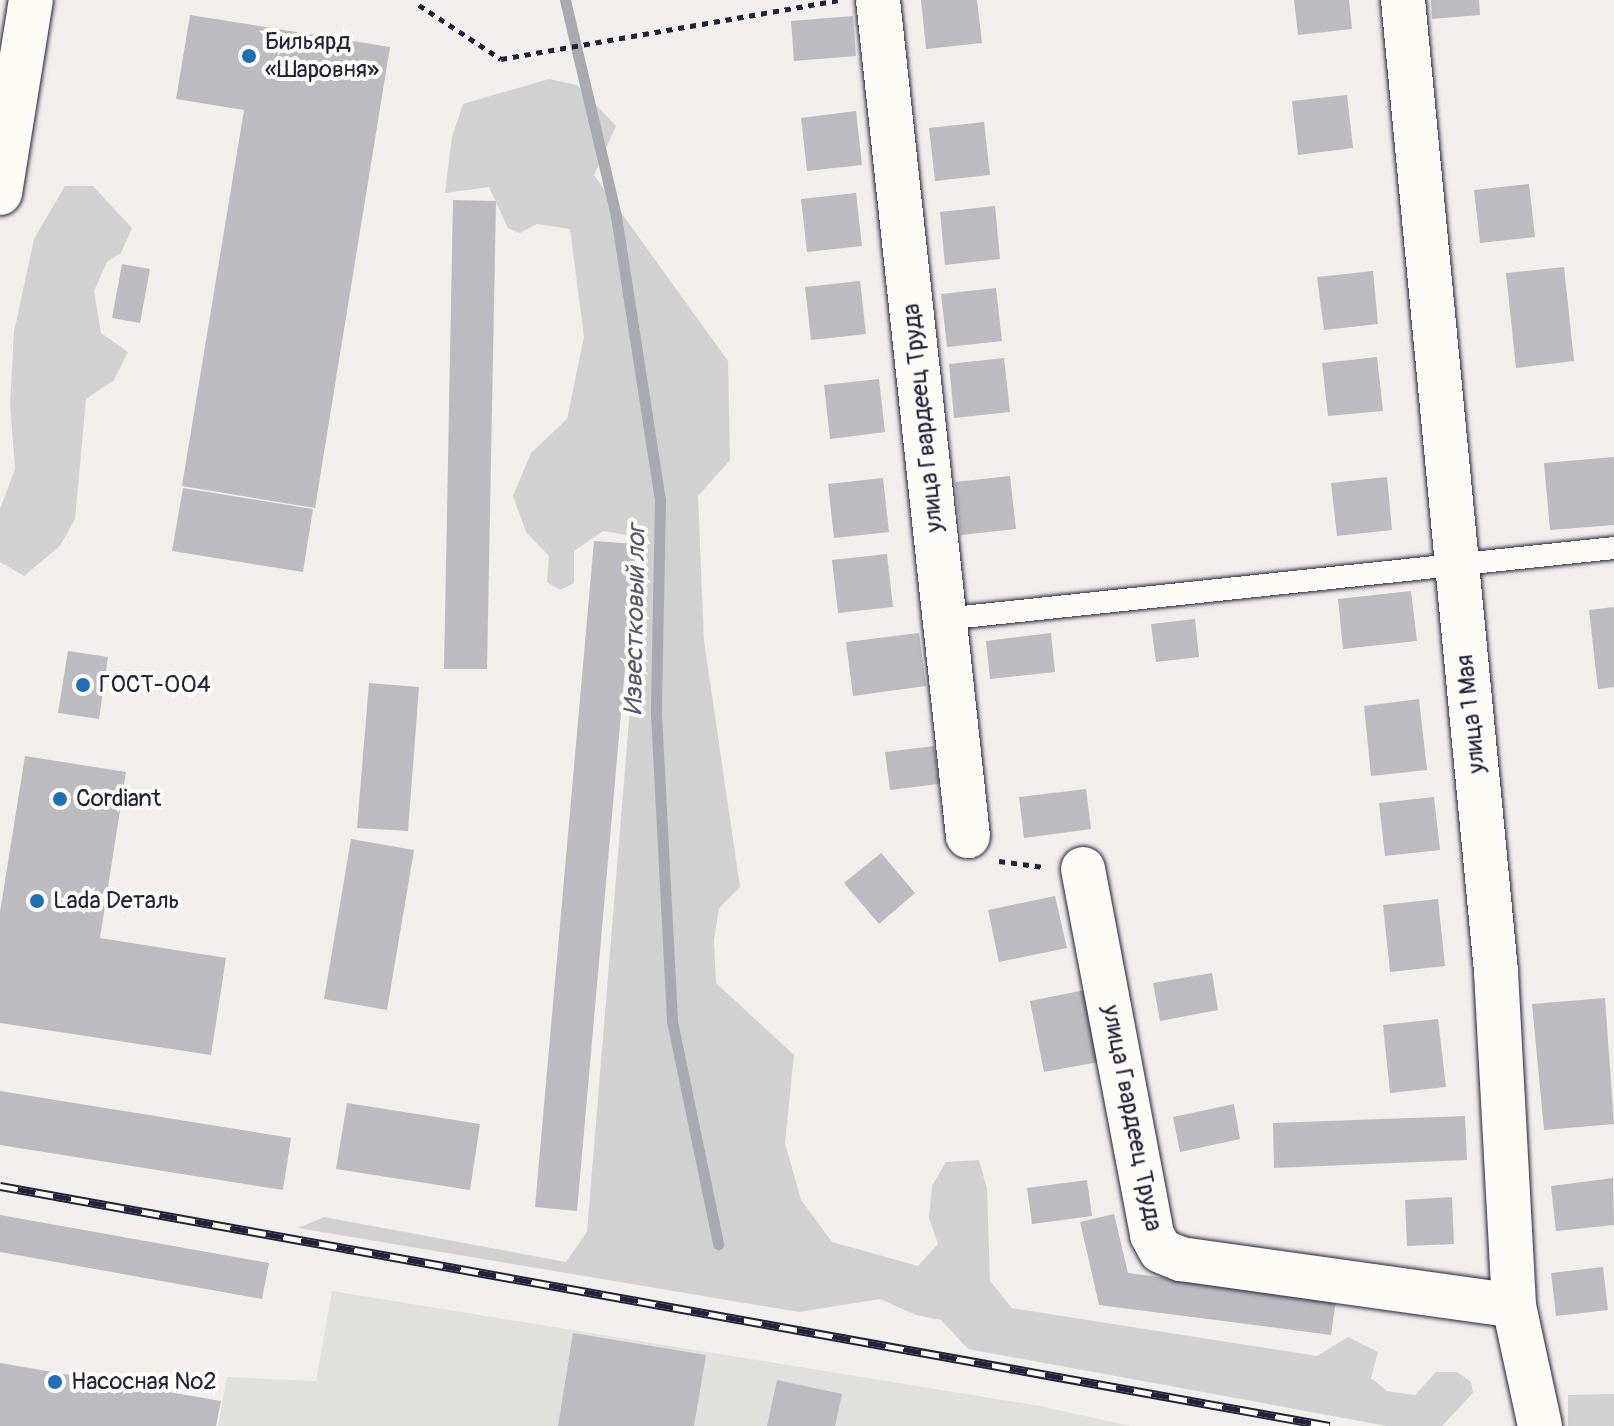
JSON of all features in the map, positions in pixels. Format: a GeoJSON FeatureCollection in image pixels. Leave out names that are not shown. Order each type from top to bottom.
{"type":"FeatureCollection","features":[{"type":"Feature","properties":{"kind":"street"},"geometry":{"type":"LineString","coordinates":[[0,193],[31,0]]}},
{"type":"Feature","properties":{"kind":"street","name":"улица Гвардеец Труда"},"geometry":{"type":"LineString","coordinates":[[878,0],[968,836]]}},
{"type":"Feature","properties":{"kind":"street","name":"улица 1 Мая"},"geometry":{"type":"LineString","coordinates":[[1403,0],[1496,972],[1514,1306],[1540,1426]]}},
{"type":"Feature","properties":{"kind":"street","name":"улица Гвардеец Труда"},"geometry":{"type":"LineString","coordinates":[[1083,869],[1152,1235],[1161,1251],[1181,1259],[1514,1306]]}},
{"type":"Feature","properties":{"kind":"lane"},"geometry":{"type":"LineString","coordinates":[[944,619],[1614,548]]}},
{"type":"Feature","properties":{"kind":"path"},"geometry":{"type":"LineString","coordinates":[[419,5],[501,59],[839,0]]}},
{"type":"Feature","properties":{"kind":"path"},"geometry":{"type":"LineString","coordinates":[[968,836],[991,859],[1029,868],[1067,864],[1083,869]]}},
{"type":"Feature","properties":{"kind":"shaded area"},"geometry":{"type":"Polygon","coordinates":[[[549,79],[577,85],[616,126],[594,175],[728,361],[730,460],[698,496],[704,641],[740,887],[719,908],[714,940],[716,983],[794,1055],[785,1143],[801,1200],[832,1242],[918,1266],[938,1244],[929,1218],[932,1186],[946,1162],[979,1160],[987,1189],[990,1281],[1012,1308],[1317,1356],[1348,1337],[1378,1352],[1371,1378],[1387,1391],[1415,1395],[1436,1372],[1457,1372],[1471,1382],[1473,1393],[1442,1426],[1387,1426],[968,1349],[941,1320],[916,1315],[880,1299],[799,1312],[298,1228],[324,1217],[566,1262],[587,1232],[644,538],[603,531],[574,551],[574,583],[560,590],[547,582],[549,556],[526,532],[513,496],[531,453],[567,419],[584,337],[570,229],[537,224],[520,233],[508,228],[489,187],[445,193],[452,137],[463,104],[549,79]]]}},
{"type":"Feature","properties":{"kind":"shaded area"},"geometry":{"type":"Polygon","coordinates":[[[65,186],[93,186],[132,228],[121,253],[107,262],[94,291],[101,333],[128,352],[114,380],[86,399],[75,519],[60,546],[24,576],[0,562],[0,509],[15,469],[10,404],[14,332],[34,239],[65,186]]]}},
{"type":"Feature","properties":{"kind":"shaded area"},"geometry":{"type":"Polygon","coordinates":[[[332,1291],[1040,1406],[1130,1426],[218,1426],[227,1377],[316,1381],[332,1291]]]}},
{"type":"Feature","properties":{"kind":"shaded area"},"geometry":{"type":"Polygon","coordinates":[[[1614,1394],[1614,1426],[1568,1426],[1568,1395],[1614,1394]]]}},
{"type":"Feature","properties":{"kind":"building"},"geometry":{"type":"Polygon","coordinates":[[[921,0],[977,0],[982,43],[926,49],[921,0]]]}},
{"type":"Feature","properties":{"kind":"building"},"geometry":{"type":"Polygon","coordinates":[[[1294,0],[1349,0],[1352,29],[1298,35],[1294,0]]]}},
{"type":"Feature","properties":{"kind":"building"},"geometry":{"type":"Polygon","coordinates":[[[1431,0],[1479,0],[1480,15],[1432,19],[1431,0]]]}},
{"type":"Feature","properties":{"kind":"building"},"geometry":{"type":"Polygon","coordinates":[[[190,15],[390,47],[315,508],[182,486],[244,110],[176,99],[190,15]]]}},
{"type":"Feature","properties":{"kind":"building"},"geometry":{"type":"Polygon","coordinates":[[[853,16],[856,56],[794,61],[791,21],[853,16]]]}},
{"type":"Feature","properties":{"kind":"building"},"geometry":{"type":"Polygon","coordinates":[[[1347,95],[1353,148],[1298,155],[1292,101],[1347,95]]]}},
{"type":"Feature","properties":{"kind":"building"},"geometry":{"type":"Polygon","coordinates":[[[856,111],[862,165],[807,171],[801,118],[856,111]]]}},
{"type":"Feature","properties":{"kind":"building"},"geometry":{"type":"Polygon","coordinates":[[[984,122],[990,175],[935,181],[929,128],[984,122]]]}},
{"type":"Feature","properties":{"kind":"building"},"geometry":{"type":"Polygon","coordinates":[[[1529,184],[1535,237],[1480,243],[1474,190],[1529,184]]]}},
{"type":"Feature","properties":{"kind":"building"},"geometry":{"type":"Polygon","coordinates":[[[856,193],[862,246],[807,252],[801,199],[856,193]]]}},
{"type":"Feature","properties":{"kind":"building"},"geometry":{"type":"Polygon","coordinates":[[[453,200],[496,201],[487,669],[444,669],[453,200]]]}},
{"type":"Feature","properties":{"kind":"building"},"geometry":{"type":"Polygon","coordinates":[[[995,206],[1000,259],[945,265],[940,212],[995,206]]]}},
{"type":"Feature","properties":{"kind":"building"},"geometry":{"type":"Polygon","coordinates":[[[122,264],[150,269],[140,323],[112,318],[122,264]]]}},
{"type":"Feature","properties":{"kind":"building"},"geometry":{"type":"Polygon","coordinates":[[[1564,267],[1574,361],[1516,368],[1506,273],[1564,267]]]}},
{"type":"Feature","properties":{"kind":"building"},"geometry":{"type":"Polygon","coordinates":[[[1373,271],[1378,324],[1324,330],[1317,277],[1373,271]]]}},
{"type":"Feature","properties":{"kind":"building"},"geometry":{"type":"Polygon","coordinates":[[[860,281],[866,334],[811,340],[805,287],[860,281]]]}},
{"type":"Feature","properties":{"kind":"building"},"geometry":{"type":"Polygon","coordinates":[[[996,288],[1002,341],[947,347],[941,294],[996,288]]]}},
{"type":"Feature","properties":{"kind":"building"},"geometry":{"type":"Polygon","coordinates":[[[1377,357],[1383,411],[1328,416],[1322,363],[1377,357]]]}},
{"type":"Feature","properties":{"kind":"building"},"geometry":{"type":"Polygon","coordinates":[[[1004,358],[1010,412],[954,418],[949,364],[1004,358]]]}},
{"type":"Feature","properties":{"kind":"building"},"geometry":{"type":"Polygon","coordinates":[[[879,379],[885,432],[830,439],[824,385],[879,379]]]}},
{"type":"Feature","properties":{"kind":"building"},"geometry":{"type":"Polygon","coordinates":[[[1614,457],[1614,525],[1550,530],[1544,463],[1614,457]]]}},
{"type":"Feature","properties":{"kind":"building"},"geometry":{"type":"Polygon","coordinates":[[[1010,476],[1016,529],[961,535],[955,482],[1010,476]]]}},
{"type":"Feature","properties":{"kind":"building"},"geometry":{"type":"Polygon","coordinates":[[[1387,477],[1392,530],[1337,536],[1331,483],[1387,477]]]}},
{"type":"Feature","properties":{"kind":"building"},"geometry":{"type":"Polygon","coordinates":[[[883,478],[889,532],[834,538],[828,484],[883,478]]]}},
{"type":"Feature","properties":{"kind":"building"},"geometry":{"type":"Polygon","coordinates":[[[183,488],[313,509],[303,572],[172,551],[183,488]]]}},
{"type":"Feature","properties":{"kind":"building"},"geometry":{"type":"Polygon","coordinates":[[[594,541],[636,544],[577,1211],[535,1207],[594,541]]]}},
{"type":"Feature","properties":{"kind":"building"},"geometry":{"type":"Polygon","coordinates":[[[887,554],[893,607],[838,613],[832,560],[887,554]]]}},
{"type":"Feature","properties":{"kind":"building"},"geometry":{"type":"Polygon","coordinates":[[[1411,591],[1417,641],[1343,649],[1338,599],[1411,591]]]}},
{"type":"Feature","properties":{"kind":"building"},"geometry":{"type":"Polygon","coordinates":[[[1614,607],[1614,687],[1598,689],[1589,610],[1614,607]]]}},
{"type":"Feature","properties":{"kind":"building"},"geometry":{"type":"Polygon","coordinates":[[[1195,619],[1199,657],[1156,662],[1151,624],[1195,619]]]}},
{"type":"Feature","properties":{"kind":"building"},"geometry":{"type":"Polygon","coordinates":[[[919,633],[926,686],[853,696],[846,642],[919,633]]]}},
{"type":"Feature","properties":{"kind":"building"},"geometry":{"type":"Polygon","coordinates":[[[1051,633],[1055,672],[990,679],[986,641],[1051,633]]]}},
{"type":"Feature","properties":{"kind":"building","name":"ГОСТ-004"},"geometry":{"type":"Polygon","coordinates":[[[68,651],[108,657],[99,719],[58,713],[68,651]]]}},
{"type":"Feature","properties":{"kind":"building"},"geometry":{"type":"Polygon","coordinates":[[[369,683],[419,687],[408,831],[357,828],[369,683]]]}},
{"type":"Feature","properties":{"kind":"building"},"geometry":{"type":"Polygon","coordinates":[[[1419,699],[1427,770],[1371,776],[1364,706],[1419,699]]]}},
{"type":"Feature","properties":{"kind":"building"},"geometry":{"type":"Polygon","coordinates":[[[934,746],[939,784],[890,790],[885,752],[934,746]]]}},
{"type":"Feature","properties":{"kind":"building"},"geometry":{"type":"Polygon","coordinates":[[[25,756],[126,772],[100,938],[226,958],[211,1055],[0,1023],[0,912],[25,756]]]}},
{"type":"Feature","properties":{"kind":"building"},"geometry":{"type":"Polygon","coordinates":[[[1086,789],[1091,829],[1024,838],[1019,797],[1086,789]]]}},
{"type":"Feature","properties":{"kind":"building"},"geometry":{"type":"Polygon","coordinates":[[[1434,797],[1440,850],[1385,856],[1379,803],[1434,797]]]}},
{"type":"Feature","properties":{"kind":"building"},"geometry":{"type":"Polygon","coordinates":[[[351,839],[414,850],[387,1010],[324,999],[351,839]]]}},
{"type":"Feature","properties":{"kind":"building"},"geometry":{"type":"Polygon","coordinates":[[[881,853],[915,893],[879,924],[844,883],[881,853]]]}},
{"type":"Feature","properties":{"kind":"building"},"geometry":{"type":"Polygon","coordinates":[[[1055,896],[1067,948],[999,962],[988,910],[1055,896]]]}},
{"type":"Feature","properties":{"kind":"building"},"geometry":{"type":"Polygon","coordinates":[[[1438,899],[1445,966],[1390,972],[1383,905],[1438,899]]]}},
{"type":"Feature","properties":{"kind":"building"},"geometry":{"type":"Polygon","coordinates":[[[1212,973],[1218,1010],[1160,1021],[1153,983],[1212,973]]]}},
{"type":"Feature","properties":{"kind":"building"},"geometry":{"type":"Polygon","coordinates":[[[1090,989],[1104,1061],[1044,1072],[1030,1001],[1090,989]]]}},
{"type":"Feature","properties":{"kind":"building"},"geometry":{"type":"Polygon","coordinates":[[[1605,998],[1614,1124],[1544,1130],[1532,1004],[1605,998]]]}},
{"type":"Feature","properties":{"kind":"building"},"geometry":{"type":"Polygon","coordinates":[[[1438,1019],[1446,1087],[1390,1093],[1383,1025],[1438,1019]]]}},
{"type":"Feature","properties":{"kind":"building"},"geometry":{"type":"Polygon","coordinates":[[[0,1091],[291,1138],[283,1190],[0,1145],[0,1091]]]}},
{"type":"Feature","properties":{"kind":"building"},"geometry":{"type":"Polygon","coordinates":[[[347,1103],[480,1124],[470,1190],[336,1169],[347,1103]]]}},
{"type":"Feature","properties":{"kind":"building"},"geometry":{"type":"Polygon","coordinates":[[[1234,1104],[1240,1139],[1180,1152],[1173,1117],[1234,1104]]]}},
{"type":"Feature","properties":{"kind":"building"},"geometry":{"type":"Polygon","coordinates":[[[1465,1116],[1467,1160],[1274,1168],[1273,1123],[1465,1116]]]}},
{"type":"Feature","properties":{"kind":"building"},"geometry":{"type":"Polygon","coordinates":[[[1613,1178],[1614,1225],[1556,1231],[1551,1186],[1613,1178]]]}},
{"type":"Feature","properties":{"kind":"building"},"geometry":{"type":"Polygon","coordinates":[[[1087,1180],[1092,1216],[1032,1224],[1027,1188],[1087,1180]]]}},
{"type":"Feature","properties":{"kind":"building"},"geometry":{"type":"Polygon","coordinates":[[[1452,1197],[1454,1244],[1407,1246],[1405,1200],[1452,1197]]]}},
{"type":"Feature","properties":{"kind":"building"},"geometry":{"type":"Polygon","coordinates":[[[1114,1214],[1128,1273],[1336,1300],[1331,1335],[1099,1305],[1080,1222],[1114,1214]]]}},
{"type":"Feature","properties":{"kind":"building"},"geometry":{"type":"Polygon","coordinates":[[[0,1215],[269,1263],[262,1299],[0,1252],[0,1215]]]}},
{"type":"Feature","properties":{"kind":"building"},"geometry":{"type":"Polygon","coordinates":[[[1603,1267],[1608,1310],[1556,1316],[1551,1273],[1603,1267]]]}},
{"type":"Feature","properties":{"kind":"building"},"geometry":{"type":"Polygon","coordinates":[[[573,1333],[706,1355],[694,1426],[558,1426],[573,1333]]]}},
{"type":"Feature","properties":{"kind":"building","name":"Насосная №2"},"geometry":{"type":"Polygon","coordinates":[[[0,1363],[221,1401],[216,1426],[0,1426],[0,1363]]]}},
{"type":"Feature","properties":{"kind":"building"},"geometry":{"type":"Polygon","coordinates":[[[777,1380],[842,1394],[835,1426],[767,1426],[777,1380]]]}},
{"type":"Feature","properties":{"kind":"waterway","name":"Известковый лог"},"geometry":{"type":"LineString","coordinates":[[565,0],[616,216],[660,499],[656,714],[672,1021],[718,1244]]}},
{"type":"Feature","properties":{"kind":"railway"},"geometry":{"type":"LineString","coordinates":[[0,1186],[1330,1426]]}},
{"type":"Feature","properties":{"kind":"place","name":"Бильярд «Шаровня»"},"geometry":{"type":"Point","coordinates":[249,56]}},
{"type":"Feature","properties":{"kind":"place","name":"ГОСТ-004"},"geometry":{"type":"Point","coordinates":[83,685]}},
{"type":"Feature","properties":{"kind":"place","name":"Cordiant"},"geometry":{"type":"Point","coordinates":[60,799]}},
{"type":"Feature","properties":{"kind":"place","name":"Lada Dеталь"},"geometry":{"type":"Point","coordinates":[37,901]}},
{"type":"Feature","properties":{"kind":"place","name":"Насосная №2"},"geometry":{"type":"Point","coordinates":[55,1382]}}]}
